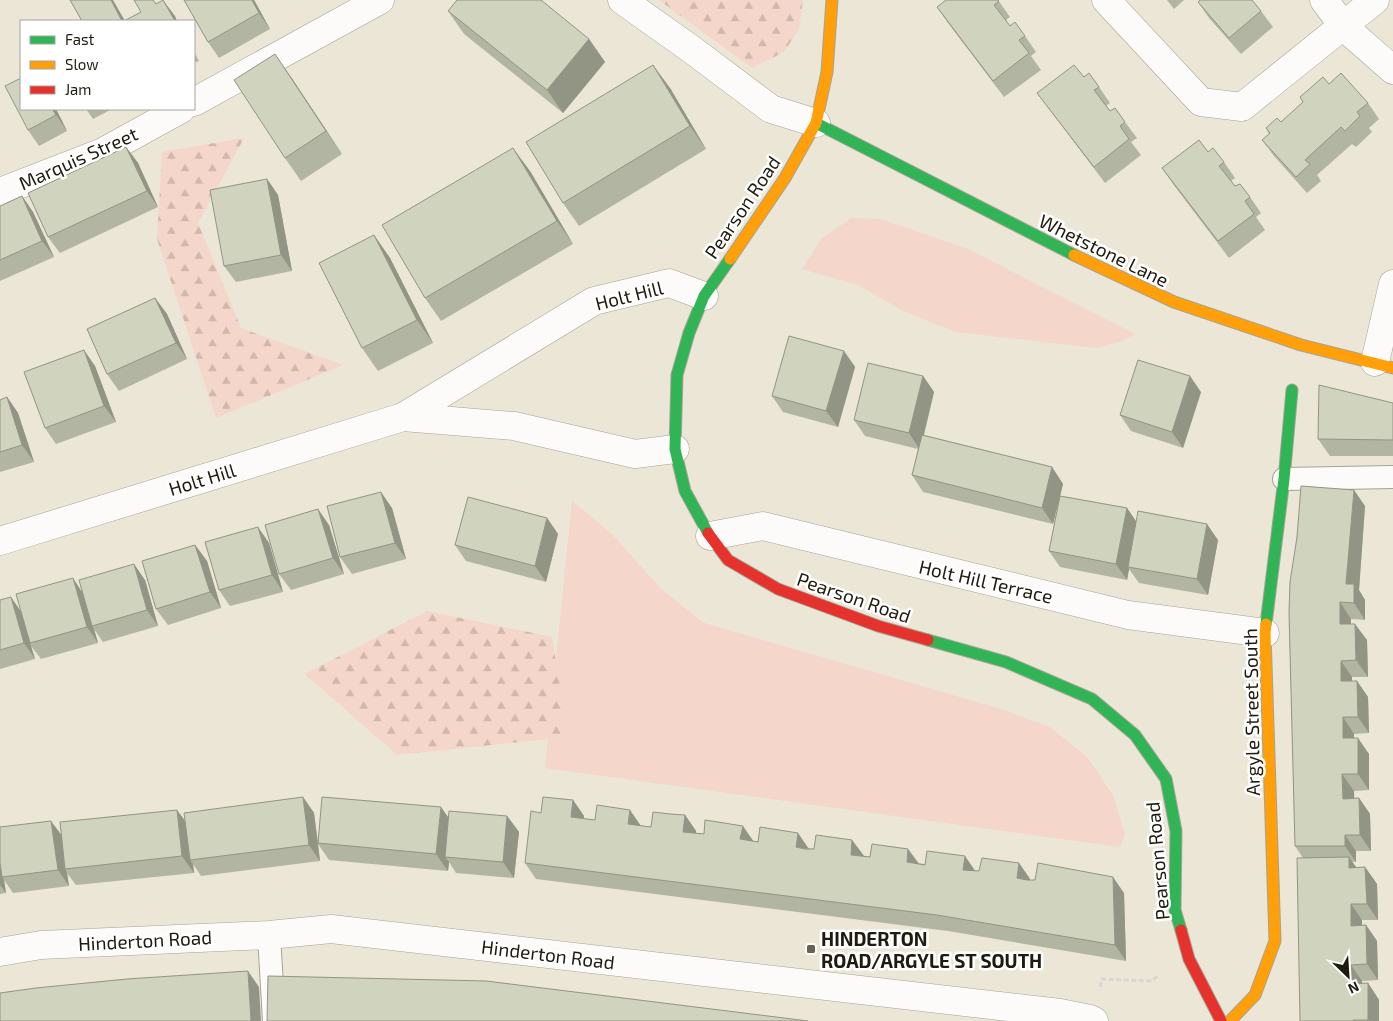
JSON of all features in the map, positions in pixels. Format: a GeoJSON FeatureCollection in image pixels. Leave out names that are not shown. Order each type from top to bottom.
{"type":"FeatureCollection","features":[{"type":"Feature","properties":{"kind":"main road","name":"Pearson Road"},"geometry":{"type":"LineString","coordinates":[[832,0],[828,72],[816,123],[785,178],[704,296],[689,333],[677,375],[675,449],[685,490],[710,536],[728,560],[778,589],[878,626],[1006,662],[1092,699],[1135,735],[1166,779],[1176,831],[1175,910],[1189,959],[1221,1021]]}},
{"type":"Feature","properties":{"kind":"main road","name":"Whetstone Lane"},"geometry":{"type":"LineString","coordinates":[[816,123],[1054,246],[1174,302],[1301,345],[1384,365]]}},
{"type":"Feature","properties":{"kind":"main road","name":"Argyle Street South"},"geometry":{"type":"LineString","coordinates":[[1230,1021],[1255,996],[1275,941],[1265,633],[1284,479],[1292,390]]}},
{"type":"Feature","properties":{"kind":"street"},"geometry":{"type":"LineString","coordinates":[[195,101],[380,0]]}},
{"type":"Feature","properties":{"kind":"street"},"geometry":{"type":"LineString","coordinates":[[622,0],[771,109],[816,123]]}},
{"type":"Feature","properties":{"kind":"street"},"geometry":{"type":"LineString","coordinates":[[1106,0],[1201,102],[1242,107],[1344,27],[1375,0]]}},
{"type":"Feature","properties":{"kind":"street"},"geometry":{"type":"LineString","coordinates":[[1324,0],[1344,27],[1393,70]]}},
{"type":"Feature","properties":{"kind":"street","name":"Marquis Street"},"geometry":{"type":"LineString","coordinates":[[0,192],[103,152],[179,110]]}},
{"type":"Feature","properties":{"kind":"street","name":"Holt Hill"},"geometry":{"type":"LineString","coordinates":[[0,541],[403,417],[594,301],[669,283],[704,296]]}},
{"type":"Feature","properties":{"kind":"street"},"geometry":{"type":"LineString","coordinates":[[1384,365],[1393,284]]}},
{"type":"Feature","properties":{"kind":"street","name":"Holt Hill"},"geometry":{"type":"LineString","coordinates":[[403,417],[514,426],[635,454],[675,449]]}},
{"type":"Feature","properties":{"kind":"street","name":"Holt Hill Terrace"},"geometry":{"type":"LineString","coordinates":[[710,536],[763,526],[1128,615],[1265,633]]}},
{"type":"Feature","properties":{"kind":"street","name":"Hinderton Road"},"geometry":{"type":"LineString","coordinates":[[0,952],[41,946],[331,929],[1060,1013],[1090,1018],[1094,1021]]}},
{"type":"Feature","properties":{"kind":"lane"},"geometry":{"type":"LineString","coordinates":[[1284,479],[1393,477]]}},
{"type":"Feature","properties":{"kind":"lane"},"geometry":{"type":"LineString","coordinates":[[269,934],[274,1021]]}},
{"type":"Feature","properties":{"kind":"path"},"geometry":{"type":"LineString","coordinates":[[1102,980],[1150,981]]}},
{"type":"Feature","properties":{"kind":"green space"},"geometry":{"type":"Polygon","coordinates":[[[659,0],[803,0],[799,29],[784,52],[752,68],[659,0]]]}},
{"type":"Feature","properties":{"kind":"green space"},"geometry":{"type":"Polygon","coordinates":[[[244,138],[198,223],[241,328],[343,365],[216,418],[157,239],[162,152],[244,138]]]}},
{"type":"Feature","properties":{"kind":"green space"},"geometry":{"type":"Polygon","coordinates":[[[851,218],[881,219],[968,249],[1135,334],[1122,341],[1097,348],[956,332],[903,311],[858,285],[802,269],[821,239],[851,218]]]}},
{"type":"Feature","properties":{"kind":"green space"},"geometry":{"type":"Polygon","coordinates":[[[572,501],[613,535],[660,588],[704,623],[1001,709],[1050,727],[1087,757],[1113,795],[1125,835],[1120,847],[545,768],[572,501]]]}},
{"type":"Feature","properties":{"kind":"green space"},"geometry":{"type":"Polygon","coordinates":[[[427,611],[552,637],[568,737],[397,755],[305,674],[427,611]]]}},
{"type":"Feature","properties":{"kind":"building"},"geometry":{"type":"Polygon","coordinates":[[[70,0],[111,0],[121,20],[81,20],[70,0]]]}},
{"type":"Feature","properties":{"kind":"building"},"geometry":{"type":"Polygon","coordinates":[[[134,0],[153,0],[156,4],[163,0],[174,20],[126,20],[141,12],[134,0]]]}},
{"type":"Feature","properties":{"kind":"building"},"geometry":{"type":"Polygon","coordinates":[[[184,0],[252,0],[259,13],[208,42],[184,0]]]}},
{"type":"Feature","properties":{"kind":"building"},"geometry":{"type":"Polygon","coordinates":[[[457,0],[541,0],[589,39],[547,90],[448,11],[457,0]]]}},
{"type":"Feature","properties":{"kind":"building"},"geometry":{"type":"Polygon","coordinates":[[[946,0],[998,0],[994,5],[1010,26],[1015,22],[1025,36],[1019,40],[1029,53],[993,81],[937,7],[946,0]]]}},
{"type":"Feature","properties":{"kind":"building"},"geometry":{"type":"Polygon","coordinates":[[[1200,0],[1252,0],[1261,11],[1229,38],[1198,2],[1200,0]]]}},
{"type":"Feature","properties":{"kind":"building"},"geometry":{"type":"Polygon","coordinates":[[[275,54],[326,131],[285,158],[234,80],[275,54]]]}},
{"type":"Feature","properties":{"kind":"building"},"geometry":{"type":"Polygon","coordinates":[[[653,65],[690,126],[563,203],[526,142],[653,65]]]}},
{"type":"Feature","properties":{"kind":"building"},"geometry":{"type":"Polygon","coordinates":[[[1074,65],[1084,77],[1089,73],[1099,87],[1094,90],[1110,111],[1115,108],[1125,122],[1120,126],[1129,139],[1094,167],[1037,93],[1074,65]]]}},
{"type":"Feature","properties":{"kind":"building"},"geometry":{"type":"Polygon","coordinates":[[[1341,73],[1368,103],[1357,112],[1360,116],[1345,131],[1341,127],[1305,160],[1310,164],[1296,177],[1262,140],[1270,133],[1266,128],[1277,118],[1281,122],[1303,102],[1300,97],[1323,77],[1329,84],[1341,73]]]}},
{"type":"Feature","properties":{"kind":"building"},"geometry":{"type":"Polygon","coordinates":[[[20,78],[20,110],[53,110],[56,115],[28,130],[5,86],[20,78]]]}},
{"type":"Feature","properties":{"kind":"building"},"geometry":{"type":"Polygon","coordinates":[[[1199,140],[1208,152],[1213,148],[1224,162],[1219,166],[1235,186],[1240,184],[1250,197],[1245,201],[1254,214],[1218,241],[1162,168],[1199,140]]]}},
{"type":"Feature","properties":{"kind":"building"},"geometry":{"type":"Polygon","coordinates":[[[126,147],[147,191],[48,237],[28,193],[126,147]]]}},
{"type":"Feature","properties":{"kind":"building"},"geometry":{"type":"Polygon","coordinates":[[[513,148],[557,221],[425,298],[382,225],[513,148]]]}},
{"type":"Feature","properties":{"kind":"building"},"geometry":{"type":"Polygon","coordinates":[[[267,179],[281,255],[224,266],[210,190],[267,179]]]}},
{"type":"Feature","properties":{"kind":"building"},"geometry":{"type":"Polygon","coordinates":[[[22,196],[42,241],[0,260],[0,206],[22,196]]]}},
{"type":"Feature","properties":{"kind":"building"},"geometry":{"type":"Polygon","coordinates":[[[374,235],[417,320],[362,348],[319,263],[374,235]]]}},
{"type":"Feature","properties":{"kind":"building"},"geometry":{"type":"Polygon","coordinates":[[[155,298],[176,343],[107,374],[87,329],[155,298]]]}},
{"type":"Feature","properties":{"kind":"building"},"geometry":{"type":"Polygon","coordinates":[[[789,336],[844,351],[826,411],[772,396],[789,336]]]}},
{"type":"Feature","properties":{"kind":"building"},"geometry":{"type":"Polygon","coordinates":[[[84,350],[104,406],[45,428],[24,372],[84,350]]]}},
{"type":"Feature","properties":{"kind":"building"},"geometry":{"type":"Polygon","coordinates":[[[1138,360],[1190,376],[1172,432],[1120,415],[1138,360]]]}},
{"type":"Feature","properties":{"kind":"building"},"geometry":{"type":"Polygon","coordinates":[[[868,363],[923,376],[909,433],[854,420],[868,363]]]}},
{"type":"Feature","properties":{"kind":"building"},"geometry":{"type":"Polygon","coordinates":[[[1319,385],[1393,403],[1393,440],[1318,439],[1319,385]]]}},
{"type":"Feature","properties":{"kind":"building"},"geometry":{"type":"Polygon","coordinates":[[[7,397],[22,445],[0,452],[0,400],[7,397]]]}},
{"type":"Feature","properties":{"kind":"building"},"geometry":{"type":"Polygon","coordinates":[[[922,435],[1052,467],[1042,508],[912,475],[922,435]]]}},
{"type":"Feature","properties":{"kind":"building"},"geometry":{"type":"Polygon","coordinates":[[[1301,486],[1354,490],[1346,584],[1354,584],[1354,603],[1340,602],[1340,624],[1355,624],[1356,660],[1341,661],[1341,681],[1357,681],[1358,717],[1343,717],[1343,738],[1358,738],[1358,774],[1342,774],[1343,799],[1359,798],[1360,835],[1345,835],[1345,846],[1295,846],[1289,613],[1290,582],[1297,537],[1301,486]]]}},
{"type":"Feature","properties":{"kind":"building"},"geometry":{"type":"Polygon","coordinates":[[[381,492],[395,543],[340,557],[327,506],[381,492]]]}},
{"type":"Feature","properties":{"kind":"building"},"geometry":{"type":"Polygon","coordinates":[[[1060,496],[1127,508],[1116,564],[1049,551],[1060,496]]]}},
{"type":"Feature","properties":{"kind":"building"},"geometry":{"type":"Polygon","coordinates":[[[468,497],[547,518],[535,566],[455,545],[468,497]]]}},
{"type":"Feature","properties":{"kind":"building"},"geometry":{"type":"Polygon","coordinates":[[[318,509],[333,558],[279,574],[265,525],[318,509]]]}},
{"type":"Feature","properties":{"kind":"building"},"geometry":{"type":"Polygon","coordinates":[[[1138,511],[1207,524],[1197,579],[1128,567],[1138,511]]]}},
{"type":"Feature","properties":{"kind":"building"},"geometry":{"type":"Polygon","coordinates":[[[258,527],[272,575],[219,590],[205,542],[258,527]]]}},
{"type":"Feature","properties":{"kind":"building"},"geometry":{"type":"Polygon","coordinates":[[[195,545],[210,592],[156,609],[142,561],[195,545]]]}},
{"type":"Feature","properties":{"kind":"building"},"geometry":{"type":"Polygon","coordinates":[[[134,564],[147,610],[92,626],[79,580],[134,564]]]}},
{"type":"Feature","properties":{"kind":"building"},"geometry":{"type":"Polygon","coordinates":[[[73,578],[87,627],[30,643],[16,594],[73,578]]]}},
{"type":"Feature","properties":{"kind":"building"},"geometry":{"type":"Polygon","coordinates":[[[11,597],[24,643],[0,650],[0,600],[11,597]]]}},
{"type":"Feature","properties":{"kind":"building"},"geometry":{"type":"Polygon","coordinates":[[[303,797],[309,845],[190,860],[184,813],[303,797]]]}},
{"type":"Feature","properties":{"kind":"building"},"geometry":{"type":"Polygon","coordinates":[[[322,797],[441,807],[436,854],[318,843],[322,797]]]}},
{"type":"Feature","properties":{"kind":"building"},"geometry":{"type":"Polygon","coordinates":[[[543,797],[573,800],[571,817],[595,820],[597,805],[630,810],[628,824],[651,827],[653,812],[685,815],[683,832],[704,834],[705,820],[743,826],[740,839],[758,842],[760,827],[798,833],[796,847],[805,849],[814,849],[816,835],[852,840],[851,855],[870,857],[872,844],[908,849],[907,862],[925,865],[927,851],[965,856],[963,870],[979,871],[982,858],[1019,863],[1017,878],[1027,880],[1035,880],[1038,863],[1113,877],[1115,945],[937,915],[525,863],[531,811],[541,813],[543,797]]]}},
{"type":"Feature","properties":{"kind":"building"},"geometry":{"type":"Polygon","coordinates":[[[177,810],[182,856],[65,869],[60,822],[177,810]]]}},
{"type":"Feature","properties":{"kind":"building"},"geometry":{"type":"Polygon","coordinates":[[[449,811],[507,816],[503,862],[445,857],[449,811]]]}},
{"type":"Feature","properties":{"kind":"building"},"geometry":{"type":"Polygon","coordinates":[[[51,821],[58,870],[2,877],[0,827],[51,821]]]}},
{"type":"Feature","properties":{"kind":"building"},"geometry":{"type":"Polygon","coordinates":[[[1349,857],[1349,868],[1365,867],[1367,904],[1351,904],[1351,926],[1366,925],[1367,964],[1351,965],[1351,984],[1368,983],[1368,1020],[1300,1021],[1297,858],[1349,857]]]}},
{"type":"Feature","properties":{"kind":"building"},"geometry":{"type":"Polygon","coordinates":[[[248,971],[251,1021],[0,1021],[0,993],[127,979],[248,971]]]}},
{"type":"Feature","properties":{"kind":"building"},"geometry":{"type":"Polygon","coordinates":[[[268,976],[486,981],[808,1021],[267,1021],[268,976]]]}},
{"type":"Feature","properties":{"kind":"traffic: fast"},"geometry":{"type":"LineString","coordinates":[[816,123],[1074,255]]}},
{"type":"Feature","properties":{"kind":"traffic: fast"},"geometry":{"type":"LineString","coordinates":[[708,533],[685,491],[675,449],[677,375],[689,333],[704,296],[730,259]]}},
{"type":"Feature","properties":{"kind":"traffic: fast"},"geometry":{"type":"LineString","coordinates":[[1266,624],[1284,479],[1292,390]]}},
{"type":"Feature","properties":{"kind":"traffic: fast"},"geometry":{"type":"LineString","coordinates":[[928,640],[1006,662],[1092,699],[1135,735],[1166,779],[1176,831],[1175,910],[1181,930]]}},
{"type":"Feature","properties":{"kind":"traffic: slow"},"geometry":{"type":"LineString","coordinates":[[730,259],[785,178],[816,123],[827,72],[832,0]]}},
{"type":"Feature","properties":{"kind":"traffic: slow"},"geometry":{"type":"LineString","coordinates":[[1074,255],[1174,302],[1301,345],[1393,368]]}},
{"type":"Feature","properties":{"kind":"traffic: slow"},"geometry":{"type":"LineString","coordinates":[[1230,1021],[1255,995],[1275,941],[1266,624]]}},
{"type":"Feature","properties":{"kind":"traffic: jam"},"geometry":{"type":"LineString","coordinates":[[708,533],[728,560],[778,589],[878,626],[928,640]]}},
{"type":"Feature","properties":{"kind":"traffic: jam"},"geometry":{"type":"LineString","coordinates":[[1181,930],[1189,959],[1221,1021]]}},
{"type":"Feature","properties":{"kind":"place","name":"HINDERTON ROAD/ARGYLE ST SOUTH"},"geometry":{"type":"Point","coordinates":[811,949]}}]}
